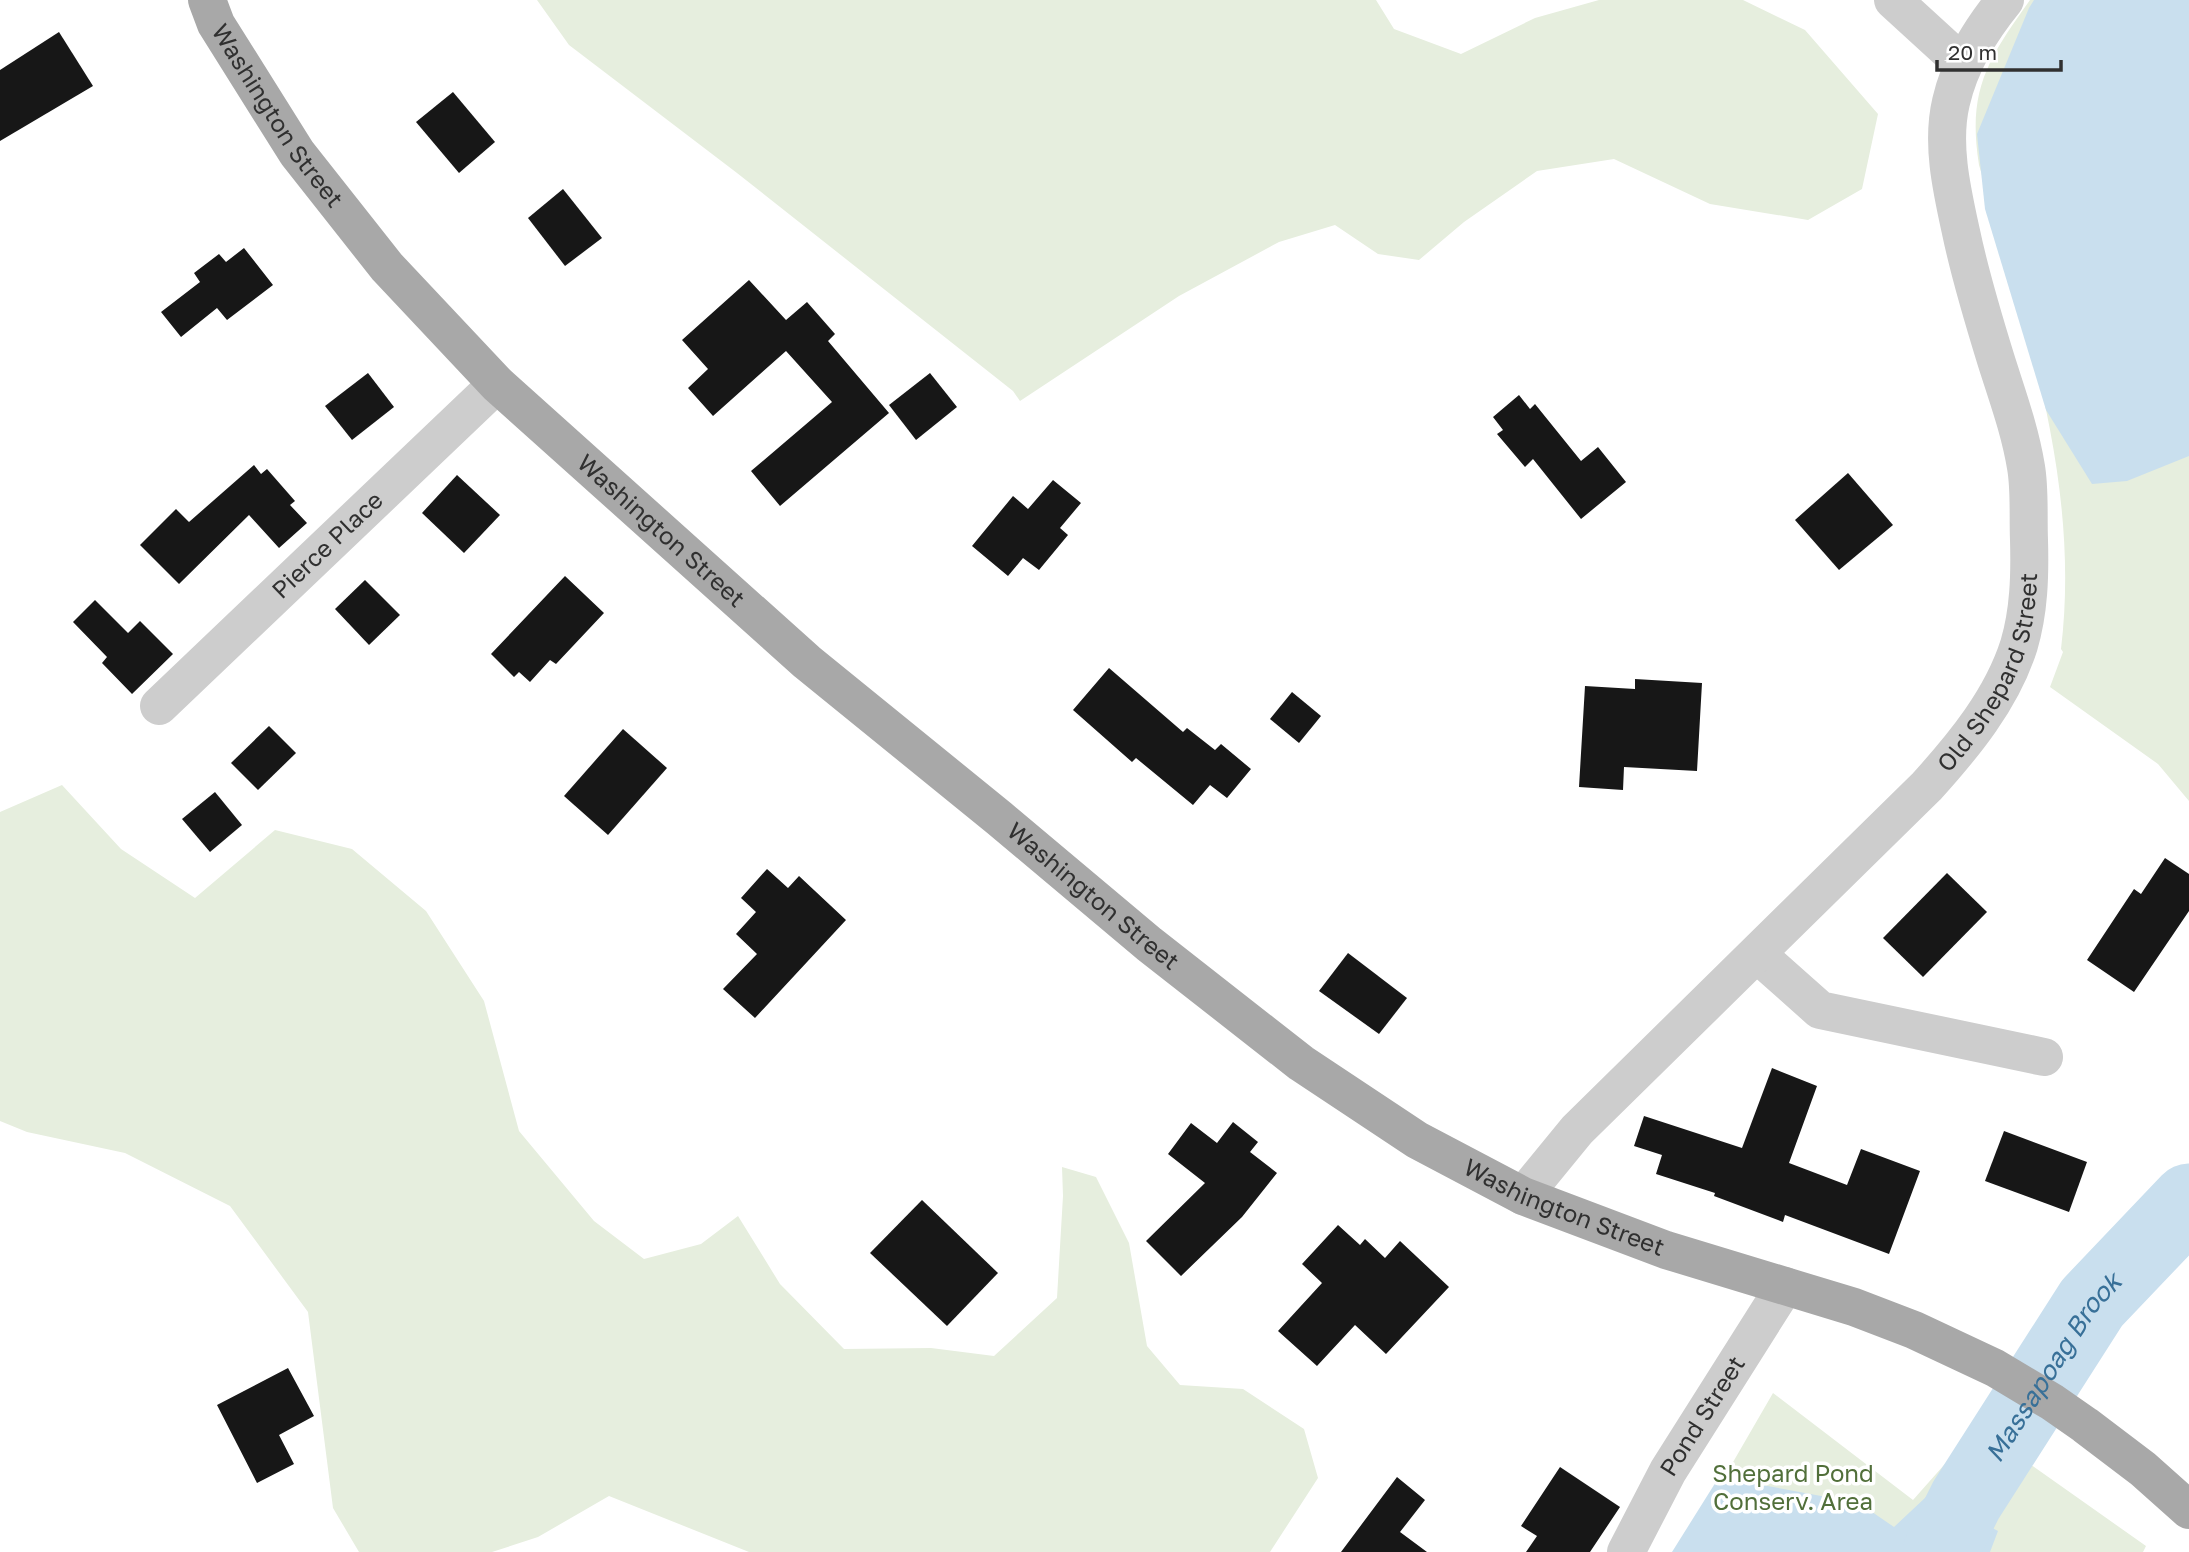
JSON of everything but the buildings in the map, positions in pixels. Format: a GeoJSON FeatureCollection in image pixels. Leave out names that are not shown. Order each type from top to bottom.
{"type":"FeatureCollection","features":[{"type":"Feature","properties":{"kind":"main road","name":"Washington Street"},"geometry":{"type":"LineString","coordinates":[[207,0],[216,24],[297,153],[387,267],[497,384],[807,662],[1195,981],[1301,1063],[1417,1140],[1522,1196],[1666,1250],[1854,1307],[1902,1325],[1995,1368],[2052,1402],[2143,1469],[2189,1510]]}},
{"type":"Feature","properties":{"kind":"street"},"geometry":{"type":"LineString","coordinates":[[1893,0],[1963,64]]}},
{"type":"Feature","properties":{"kind":"street","name":"Old Shepard Street"},"geometry":{"type":"LineString","coordinates":[[1522,1196],[1577,1130],[1927,786],[1958,751],[2004,681],[2018,646],[2028,593],[2030,559],[2026,468],[1968,267],[1953,195],[1947,143],[1950,104],[1963,64],[1976,37],[2005,0]]}},
{"type":"Feature","properties":{"kind":"street","name":"Pierce Place"},"geometry":{"type":"LineString","coordinates":[[159,706],[497,384]]}},
{"type":"Feature","properties":{"kind":"street"},"geometry":{"type":"LineString","coordinates":[[1757,954],[1820,1010],[2044,1058]]}},
{"type":"Feature","properties":{"kind":"street","name":"Pond Street"},"geometry":{"type":"LineString","coordinates":[[1626,1552],[1668,1471],[1786,1286]]}},
{"type":"Feature","properties":{"kind":"green space"},"geometry":{"type":"Polygon","coordinates":[[[537,0],[1376,0],[1394,29],[1461,54],[1535,18],[1599,0],[1743,0],[1805,30],[1878,114],[1862,189],[1808,220],[1710,204],[1614,159],[1537,171],[1464,222],[1419,260],[1378,254],[1335,225],[1279,242],[1179,296],[1020,401],[1013,391],[737,173],[569,45],[537,0]]]}},
{"type":"Feature","properties":{"kind":"green space"},"geometry":{"type":"Polygon","coordinates":[[[2030,0],[2189,0],[2189,801],[2158,764],[2050,687],[2063,652],[2065,587],[2063,525],[2056,464],[2030,343],[1979,165],[1976,139],[1976,116],[1984,76],[1992,58],[2030,0]]]}},
{"type":"Feature","properties":{"kind":"green space"},"geometry":{"type":"Polygon","coordinates":[[[62,785],[121,849],[195,898],[275,830],[352,849],[426,911],[484,1001],[519,1131],[594,1221],[644,1259],[701,1244],[738,1216],[780,1284],[844,1349],[931,1348],[994,1356],[1057,1298],[1063,1196],[1062,1167],[1096,1177],[1129,1243],[1147,1346],[1180,1385],[1243,1389],[1304,1429],[1318,1478],[1270,1552],[749,1552],[609,1496],[538,1537],[492,1552],[359,1552],[333,1508],[308,1312],[230,1206],[125,1153],[27,1132],[0,1121],[0,812],[62,785]]]}},
{"type":"Feature","properties":{"kind":"green space","name":"Shepard Pond Conserv. Area"},"geometry":{"type":"Polygon","coordinates":[[[1773,1393],[1913,1500],[1975,1430],[1993,1438],[2146,1546],[2143,1552],[1681,1552],[1773,1393]]]}},
{"type":"Feature","properties":{"kind":"water"},"geometry":{"type":"Polygon","coordinates":[[[2034,0],[2189,0],[2189,456],[2127,481],[2092,484],[2046,410],[1985,209],[1977,134],[2034,0]]]}},
{"type":"Feature","properties":{"kind":"water"},"geometry":{"type":"Polygon","coordinates":[[[1719,1477],[1859,1503],[1894,1527],[1926,1497],[1961,1511],[1998,1531],[1990,1552],[1672,1552],[1719,1477]]]}},
{"type":"Feature","properties":{"kind":"waterway","name":"Massapoag Brook"},"geometry":{"type":"LineString","coordinates":[[1940,1552],[1966,1500],[2092,1303],[2189,1201]]}}]}
